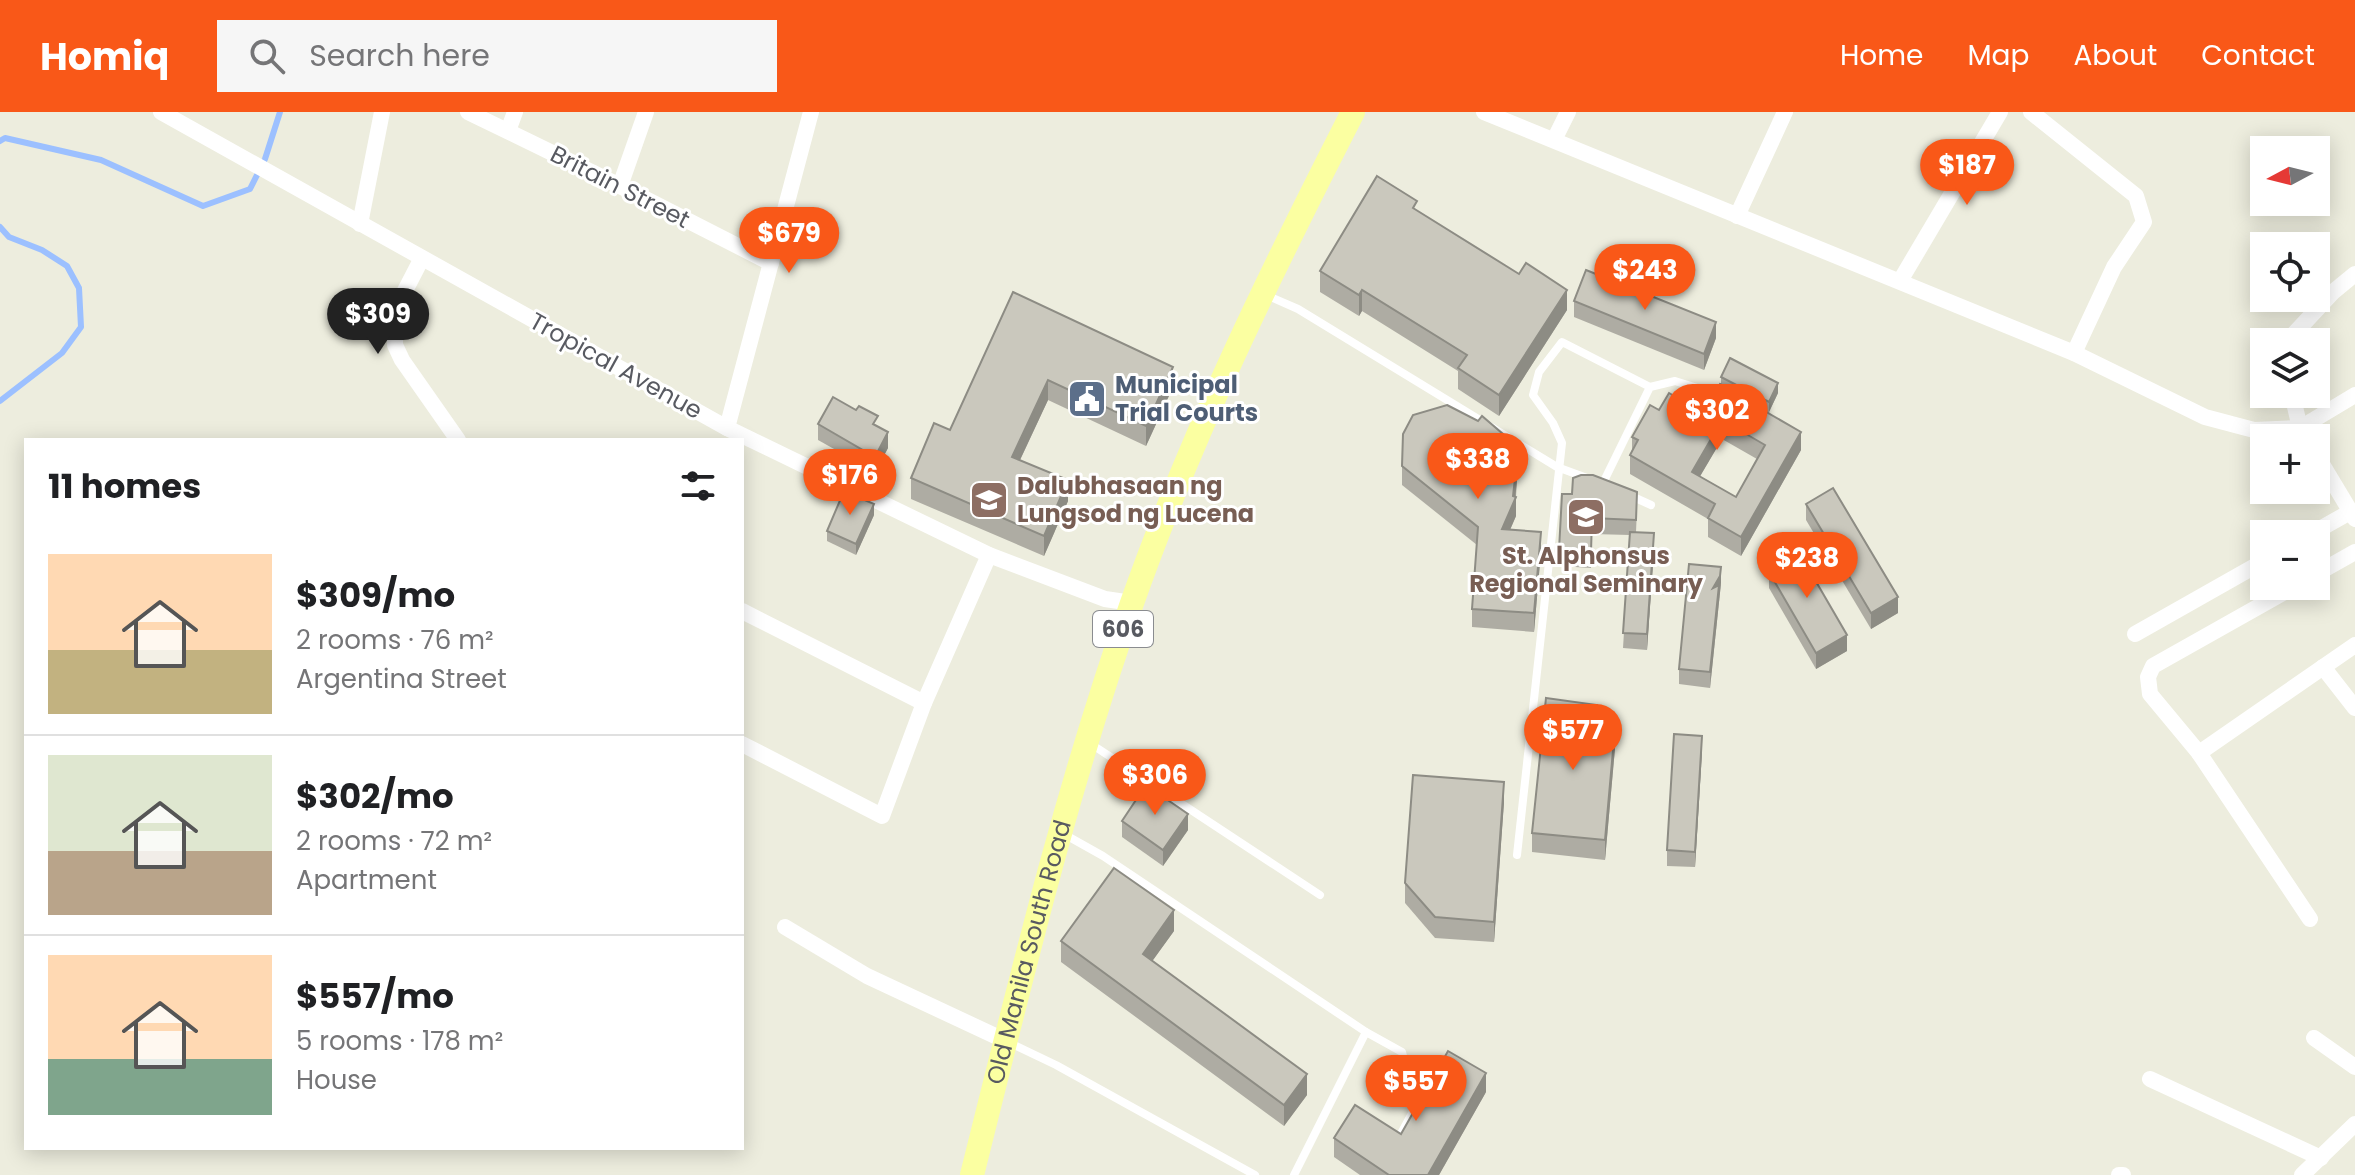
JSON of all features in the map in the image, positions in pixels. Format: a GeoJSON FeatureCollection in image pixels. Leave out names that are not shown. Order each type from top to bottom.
{"type":"FeatureCollection","features":[{"type":"Feature","properties":{"kind":"main road","name":"Old Manila South Road"},"geometry":{"type":"LineString","coordinates":[[972,1175],[1017,991],[1087,741],[1132,603],[1191,449],[1261,293],[1353,112]]}},
{"type":"Feature","properties":{"kind":"street","name":"Tropical Avenue"},"geometry":{"type":"LineString","coordinates":[[161,112],[187,119],[221,145],[727,428],[989,555],[1105,599],[1132,603]]}},
{"type":"Feature","properties":{"kind":"street"},"geometry":{"type":"LineString","coordinates":[[360,224],[382,112]]}},
{"type":"Feature","properties":{"kind":"street","name":"Britain Street"},"geometry":{"type":"LineString","coordinates":[[468,112],[771,263]]}},
{"type":"Feature","properties":{"kind":"street"},"geometry":{"type":"LineString","coordinates":[[508,131],[515,112]]}},
{"type":"Feature","properties":{"kind":"street"},"geometry":{"type":"LineString","coordinates":[[620,186],[646,112]]}},
{"type":"Feature","properties":{"kind":"street"},"geometry":{"type":"LineString","coordinates":[[727,428],[811,112]]}},
{"type":"Feature","properties":{"kind":"street"},"geometry":{"type":"LineString","coordinates":[[1484,112],[2074,353],[2205,417],[2250,429]]}},
{"type":"Feature","properties":{"kind":"street"},"geometry":{"type":"LineString","coordinates":[[1554,140],[1568,112]]}},
{"type":"Feature","properties":{"kind":"street"},"geometry":{"type":"LineString","coordinates":[[1737,216],[1785,112]]}},
{"type":"Feature","properties":{"kind":"street"},"geometry":{"type":"LineString","coordinates":[[1900,281],[2000,112]]}},
{"type":"Feature","properties":{"kind":"street"},"geometry":{"type":"LineString","coordinates":[[2031,112],[2136,196],[2144,222],[2114,267],[2074,353]]}},
{"type":"Feature","properties":{"kind":"street"},"geometry":{"type":"LineString","coordinates":[[422,258],[395,310],[395,345],[402,360],[457,438]]}},
{"type":"Feature","properties":{"kind":"street"},"geometry":{"type":"LineString","coordinates":[[2299,328],[2333,292],[2355,274]]}},
{"type":"Feature","properties":{"kind":"street"},"geometry":{"type":"LineString","coordinates":[[2315,424],[2355,395]]}},
{"type":"Feature","properties":{"kind":"street"},"geometry":{"type":"LineString","coordinates":[[2330,477],[2353,515],[2330,525]]}},
{"type":"Feature","properties":{"kind":"street"},"geometry":{"type":"LineString","coordinates":[[2330,566],[2355,552]]}},
{"type":"Feature","properties":{"kind":"street"},"geometry":{"type":"LineString","coordinates":[[744,745],[882,816],[924,703],[989,555]]}},
{"type":"Feature","properties":{"kind":"street"},"geometry":{"type":"LineString","coordinates":[[2135,634],[2250,569]]}},
{"type":"Feature","properties":{"kind":"street"},"geometry":{"type":"LineString","coordinates":[[2270,600],[2153,666],[2148,677],[2150,694],[2199,753],[2310,919]]}},
{"type":"Feature","properties":{"kind":"street"},"geometry":{"type":"LineString","coordinates":[[744,612],[924,703]]}},
{"type":"Feature","properties":{"kind":"street"},"geometry":{"type":"LineString","coordinates":[[2199,753],[2355,645]]}},
{"type":"Feature","properties":{"kind":"street"},"geometry":{"type":"LineString","coordinates":[[2323,667],[2355,708]]}},
{"type":"Feature","properties":{"kind":"street"},"geometry":{"type":"LineString","coordinates":[[785,927],[867,976],[1006,1041]]}},
{"type":"Feature","properties":{"kind":"street"},"geometry":{"type":"LineString","coordinates":[[2314,1038],[2355,1067]]}},
{"type":"Feature","properties":{"kind":"street"},"geometry":{"type":"LineString","coordinates":[[2150,1079],[2321,1158]]}},
{"type":"Feature","properties":{"kind":"street"},"geometry":{"type":"LineString","coordinates":[[2302,1175],[2355,1124]]}},
{"type":"Feature","properties":{"kind":"lane"},"geometry":{"type":"LineString","coordinates":[[1261,293],[1298,309],[1557,467],[1603,483],[1651,505]]}},
{"type":"Feature","properties":{"kind":"lane"},"geometry":{"type":"LineString","coordinates":[[1517,855],[1562,443],[1553,423],[1533,395],[1539,372],[1562,342],[1650,387],[1675,381],[1735,402]]}},
{"type":"Feature","properties":{"kind":"lane"},"geometry":{"type":"LineString","coordinates":[[1603,483],[1650,387]]}},
{"type":"Feature","properties":{"kind":"lane"},"geometry":{"type":"LineString","coordinates":[[1087,741],[1320,895]]}},
{"type":"Feature","properties":{"kind":"lane"},"geometry":{"type":"LineString","coordinates":[[1062,832],[1103,856],[1366,1032],[1402,1052],[1416,1106],[1397,1141]]}},
{"type":"Feature","properties":{"kind":"lane"},"geometry":{"type":"LineString","coordinates":[[1294,1175],[1366,1032]]}},
{"type":"Feature","properties":{"kind":"lane"},"geometry":{"type":"LineString","coordinates":[[1006,1041],[1056,1065],[1255,1175]]}},
{"type":"Feature","properties":{"kind":"building"},"geometry":{"type":"Polygon","coordinates":[[[1377,176],[1417,201],[1413,208],[1519,274],[1526,263],[1567,290],[1499,395],[1458,368],[1467,355],[1362,290],[1359,295],[1320,271],[1377,176]]]}},
{"type":"Feature","properties":{"kind":"building"},"geometry":{"type":"Polygon","coordinates":[[[1586,270],[1716,322],[1704,354],[1574,301],[1586,270]]]}},
{"type":"Feature","properties":{"kind":"building"},"geometry":{"type":"Polygon","coordinates":[[[1013,292],[1173,367],[1146,426],[1048,380],[1012,457],[1068,480],[1044,536],[911,478],[934,423],[950,430],[1013,292]]]}},
{"type":"Feature","properties":{"kind":"building"},"geometry":{"type":"Polygon","coordinates":[[[1730,358],[1778,383],[1769,402],[1721,377],[1730,358]]]}},
{"type":"Feature","properties":{"kind":"building"},"geometry":{"type":"Polygon","coordinates":[[[1720,384],[1763,406],[1761,409],[1801,432],[1741,537],[1708,518],[1715,504],[1630,455],[1638,440],[1632,437],[1650,405],[1659,410],[1669,393],[1704,413],[1720,384]],[[1722,420],[1692,472],[1736,497],[1765,445],[1722,420]]]}},
{"type":"Feature","properties":{"kind":"building"},"geometry":{"type":"Polygon","coordinates":[[[833,397],[856,410],[859,406],[878,416],[873,424],[888,432],[875,457],[818,424],[833,397]]]}},
{"type":"Feature","properties":{"kind":"building"},"geometry":{"type":"Polygon","coordinates":[[[1447,405],[1478,421],[1482,416],[1503,434],[1500,438],[1517,461],[1513,496],[1516,497],[1502,529],[1541,532],[1534,613],[1472,609],[1478,527],[1402,466],[1403,434],[1413,415],[1447,405]]]}},
{"type":"Feature","properties":{"kind":"building"},"geometry":{"type":"Polygon","coordinates":[[[1593,475],[1637,492],[1636,520],[1592,518],[1591,552],[1559,550],[1562,494],[1572,494],[1573,478],[1593,475]]]}},
{"type":"Feature","properties":{"kind":"building"},"geometry":{"type":"Polygon","coordinates":[[[1833,488],[1898,597],[1871,613],[1806,504],[1833,488]]]}},
{"type":"Feature","properties":{"kind":"building"},"geometry":{"type":"Polygon","coordinates":[[[844,491],[874,504],[856,544],[827,531],[844,491]]]}},
{"type":"Feature","properties":{"kind":"building"},"geometry":{"type":"Polygon","coordinates":[[[1630,532],[1654,533],[1647,634],[1623,633],[1630,532]]]}},
{"type":"Feature","properties":{"kind":"building"},"geometry":{"type":"Polygon","coordinates":[[[1793,542],[1847,635],[1816,653],[1769,572],[1802,576],[1769,556],[1793,542]]]}},
{"type":"Feature","properties":{"kind":"building"},"geometry":{"type":"Polygon","coordinates":[[[1689,564],[1721,567],[1713,588],[1719,585],[1710,672],[1679,669],[1689,564]]]}},
{"type":"Feature","properties":{"kind":"building"},"geometry":{"type":"Polygon","coordinates":[[[1546,698],[1597,705],[1595,726],[1615,728],[1605,840],[1532,833],[1546,698]]]}},
{"type":"Feature","properties":{"kind":"building"},"geometry":{"type":"Polygon","coordinates":[[[1674,734],[1702,736],[1695,852],[1667,850],[1674,734]]]}},
{"type":"Feature","properties":{"kind":"building"},"geometry":{"type":"Polygon","coordinates":[[[1413,775],[1504,782],[1494,922],[1435,917],[1405,883],[1413,775]]]}},
{"type":"Feature","properties":{"kind":"building"},"geometry":{"type":"Polygon","coordinates":[[[1146,785],[1188,814],[1163,850],[1122,821],[1146,785]]]}},
{"type":"Feature","properties":{"kind":"building"},"geometry":{"type":"Polygon","coordinates":[[[1114,868],[1174,910],[1143,954],[1307,1074],[1284,1105],[1061,941],[1114,868]]]}},
{"type":"Feature","properties":{"kind":"building"},"geometry":{"type":"Polygon","coordinates":[[[1448,1051],[1486,1073],[1428,1175],[1389,1175],[1334,1138],[1355,1105],[1401,1134],[1448,1051]]]}},
{"type":"Feature","properties":{"kind":"waterway"},"geometry":{"type":"LineString","coordinates":[[0,141],[5,138],[101,160],[203,206],[250,189],[265,159],[280,112]]}},
{"type":"Feature","properties":{"kind":"waterway"},"geometry":{"type":"LineString","coordinates":[[0,227],[9,237],[42,250],[67,266],[79,288],[81,327],[62,353],[0,401]]}},
{"type":"Feature","properties":{"kind":"place","name":"Municipal Trial Courts"},"geometry":{"type":"Point","coordinates":[1087,399]}},
{"type":"Feature","properties":{"kind":"place","name":"Dalubhasaan ng Lungsod ng Lucena"},"geometry":{"type":"Point","coordinates":[989,500]}},
{"type":"Feature","properties":{"kind":"place","name":"St. Alphonsus Regional Seminary"},"geometry":{"type":"Point","coordinates":[1586,517]}}]}
